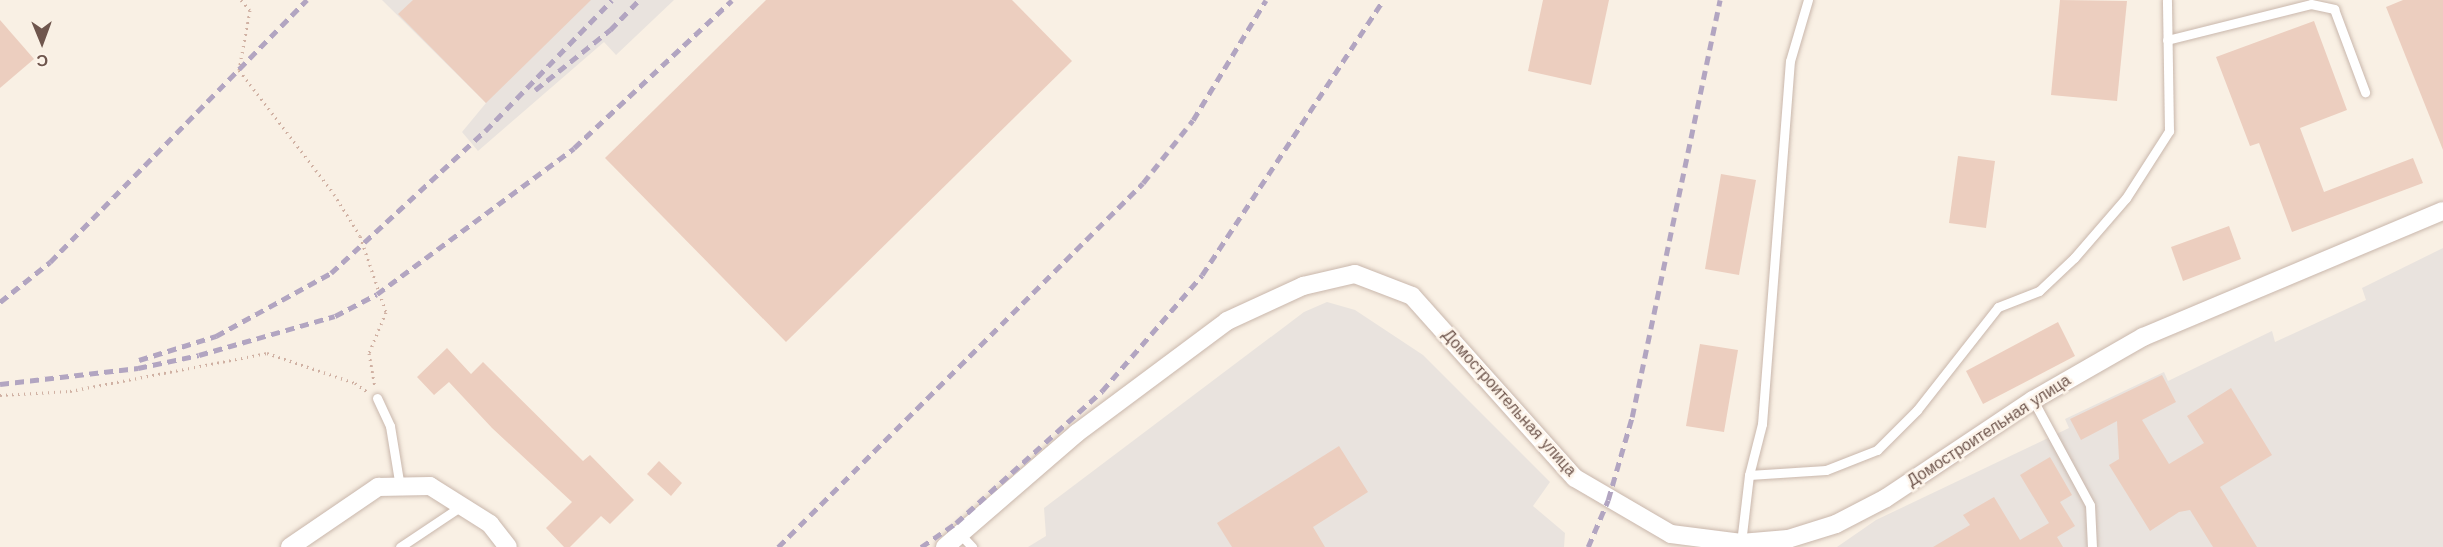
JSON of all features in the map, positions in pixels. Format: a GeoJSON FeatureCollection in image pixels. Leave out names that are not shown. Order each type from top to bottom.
{"type":"FeatureCollection","features":[{"type":"Feature","properties":{"kind":"street","name":"Домостроительная улица"},"geometry":{"type":"LineString","coordinates":[[945,547],[966,541],[1077,433],[1227,321],[1303,285],[1355,274],[1412,296],[1575,478],[1668,540],[1795,543],[1886,498],[2033,400],[2143,337],[2443,211]]}},
{"type":"Feature","properties":{"kind":"street"},"geometry":{"type":"LineString","coordinates":[[290,547],[378,487],[430,486],[490,524],[508,547]]}},
{"type":"Feature","properties":{"kind":"lane"},"geometry":{"type":"LineString","coordinates":[[1742,543],[1749,475],[1762,424],[1790,61],[1808,0]]}},
{"type":"Feature","properties":{"kind":"lane"},"geometry":{"type":"LineString","coordinates":[[1749,475],[1826,470],[1877,450],[1917,410],[1998,307],[2039,291],[2074,258],[2126,198],[2169,130],[2167,0]]}},
{"type":"Feature","properties":{"kind":"lane"},"geometry":{"type":"LineString","coordinates":[[2167,40],[2311,4],[2334,9],[2365,92]]}},
{"type":"Feature","properties":{"kind":"lane"},"geometry":{"type":"LineString","coordinates":[[377,398],[390,426],[400,487]]}},
{"type":"Feature","properties":{"kind":"lane"},"geometry":{"type":"LineString","coordinates":[[2033,400],[2090,505],[2092,547]]}},
{"type":"Feature","properties":{"kind":"lane"},"geometry":{"type":"LineString","coordinates":[[400,547],[463,506]]}},
{"type":"Feature","properties":{"kind":"path"},"geometry":{"type":"LineString","coordinates":[[242,0],[250,10],[238,70],[334,194],[360,236],[370,263],[386,312],[369,353],[377,398]]}},
{"type":"Feature","properties":{"kind":"path"},"geometry":{"type":"LineString","coordinates":[[0,395],[70,391],[267,353],[355,383],[377,398]]}},
{"type":"Feature","properties":{"kind":"shaded area"},"geometry":{"type":"Polygon","coordinates":[[[382,0],[674,0],[616,55],[604,42],[478,151],[462,132],[486,103],[382,0]]]}},
{"type":"Feature","properties":{"kind":"shaded area"},"geometry":{"type":"Polygon","coordinates":[[[2443,248],[2443,547],[1837,547],[1876,520],[2069,428],[2065,419],[2164,372],[2168,381],[2272,331],[2275,342],[2366,300],[2362,288],[2443,248]]]}},
{"type":"Feature","properties":{"kind":"shaded area"},"geometry":{"type":"Polygon","coordinates":[[[1327,302],[1355,310],[1423,355],[1550,482],[1533,506],[1565,533],[1564,547],[1028,547],[1046,536],[1044,508],[1304,312],[1327,302]]]}},
{"type":"Feature","properties":{"kind":"building"},"geometry":{"type":"Polygon","coordinates":[[[413,0],[591,0],[486,103],[398,14],[413,0]]]}},
{"type":"Feature","properties":{"kind":"building"},"geometry":{"type":"Polygon","coordinates":[[[766,0],[1012,0],[1072,61],[786,342],[605,158],[766,0]]]}},
{"type":"Feature","properties":{"kind":"building"},"geometry":{"type":"Polygon","coordinates":[[[1543,0],[1609,0],[1591,85],[1528,71],[1543,0]]]}},
{"type":"Feature","properties":{"kind":"building"},"geometry":{"type":"Polygon","coordinates":[[[2060,0],[2127,1],[2117,101],[2051,95],[2060,0]]]}},
{"type":"Feature","properties":{"kind":"building"},"geometry":{"type":"Polygon","coordinates":[[[2403,0],[2443,0],[2443,150],[2386,7],[2403,0]]]}},
{"type":"Feature","properties":{"kind":"building"},"geometry":{"type":"Polygon","coordinates":[[[0,20],[34,59],[0,88],[0,20]]]}},
{"type":"Feature","properties":{"kind":"building"},"geometry":{"type":"Polygon","coordinates":[[[2314,21],[2347,110],[2300,128],[2324,192],[2413,158],[2423,183],[2292,232],[2259,143],[2250,146],[2216,57],[2314,21]]]}},
{"type":"Feature","properties":{"kind":"building"},"geometry":{"type":"Polygon","coordinates":[[[1958,156],[1995,161],[1986,228],[1949,223],[1958,156]]]}},
{"type":"Feature","properties":{"kind":"building"},"geometry":{"type":"Polygon","coordinates":[[[1721,174],[1756,180],[1739,275],[1705,269],[1721,174]]]}},
{"type":"Feature","properties":{"kind":"building"},"geometry":{"type":"Polygon","coordinates":[[[2229,226],[2241,259],[2183,281],[2171,247],[2229,226]]]}},
{"type":"Feature","properties":{"kind":"building"},"geometry":{"type":"Polygon","coordinates":[[[2058,322],[2075,356],[1983,404],[1966,371],[2058,322]]]}},
{"type":"Feature","properties":{"kind":"building"},"geometry":{"type":"Polygon","coordinates":[[[1700,344],[1738,350],[1724,432],[1686,426],[1700,344]]]}},
{"type":"Feature","properties":{"kind":"building"},"geometry":{"type":"Polygon","coordinates":[[[447,348],[471,374],[483,362],[583,461],[590,455],[634,500],[610,524],[601,516],[570,547],[564,547],[546,528],[572,502],[492,428],[449,382],[434,395],[417,377],[447,348]]]}},
{"type":"Feature","properties":{"kind":"building"},"geometry":{"type":"Polygon","coordinates":[[[2162,375],[2176,402],[2142,420],[2169,464],[2204,443],[2187,416],[2231,388],[2272,455],[2220,487],[2257,547],[2213,547],[2190,510],[2179,512],[2150,531],[2109,465],[2119,459],[2117,421],[2081,440],[2070,419],[2162,375]]]}},
{"type":"Feature","properties":{"kind":"building"},"geometry":{"type":"Polygon","coordinates":[[[1339,446],[1368,492],[1313,527],[1325,547],[1232,547],[1217,523],[1339,446]]]}},
{"type":"Feature","properties":{"kind":"building"},"geometry":{"type":"Polygon","coordinates":[[[2050,457],[2072,495],[2060,502],[2075,526],[2057,537],[2063,547],[1933,547],[1970,525],[1963,515],[1994,497],[2020,540],[2049,523],[2020,475],[2050,457]]]}},
{"type":"Feature","properties":{"kind":"building"},"geometry":{"type":"Polygon","coordinates":[[[659,461],[682,483],[671,496],[647,474],[659,461]]]}},
{"type":"Feature","properties":{"kind":"railway"},"geometry":{"type":"LineString","coordinates":[[0,302],[50,262],[307,0]]}},
{"type":"Feature","properties":{"kind":"railway"},"geometry":{"type":"LineString","coordinates":[[139,360],[216,336],[331,273],[485,131],[612,0]]}},
{"type":"Feature","properties":{"kind":"railway"},"geometry":{"type":"LineString","coordinates":[[535,90],[610,30],[639,0]]}},
{"type":"Feature","properties":{"kind":"railway"},"geometry":{"type":"LineString","coordinates":[[0,384],[138,368],[199,355],[335,316],[377,294],[574,148],[732,0]]}},
{"type":"Feature","properties":{"kind":"railway"},"geometry":{"type":"LineString","coordinates":[[778,547],[1143,183],[1193,120],[1266,0]]}},
{"type":"Feature","properties":{"kind":"railway"},"geometry":{"type":"LineString","coordinates":[[921,547],[956,523],[1102,391],[1202,275],[1383,0]]}},
{"type":"Feature","properties":{"kind":"railway"},"geometry":{"type":"LineString","coordinates":[[1588,547],[1608,500],[1632,417],[1720,0]]}}]}
